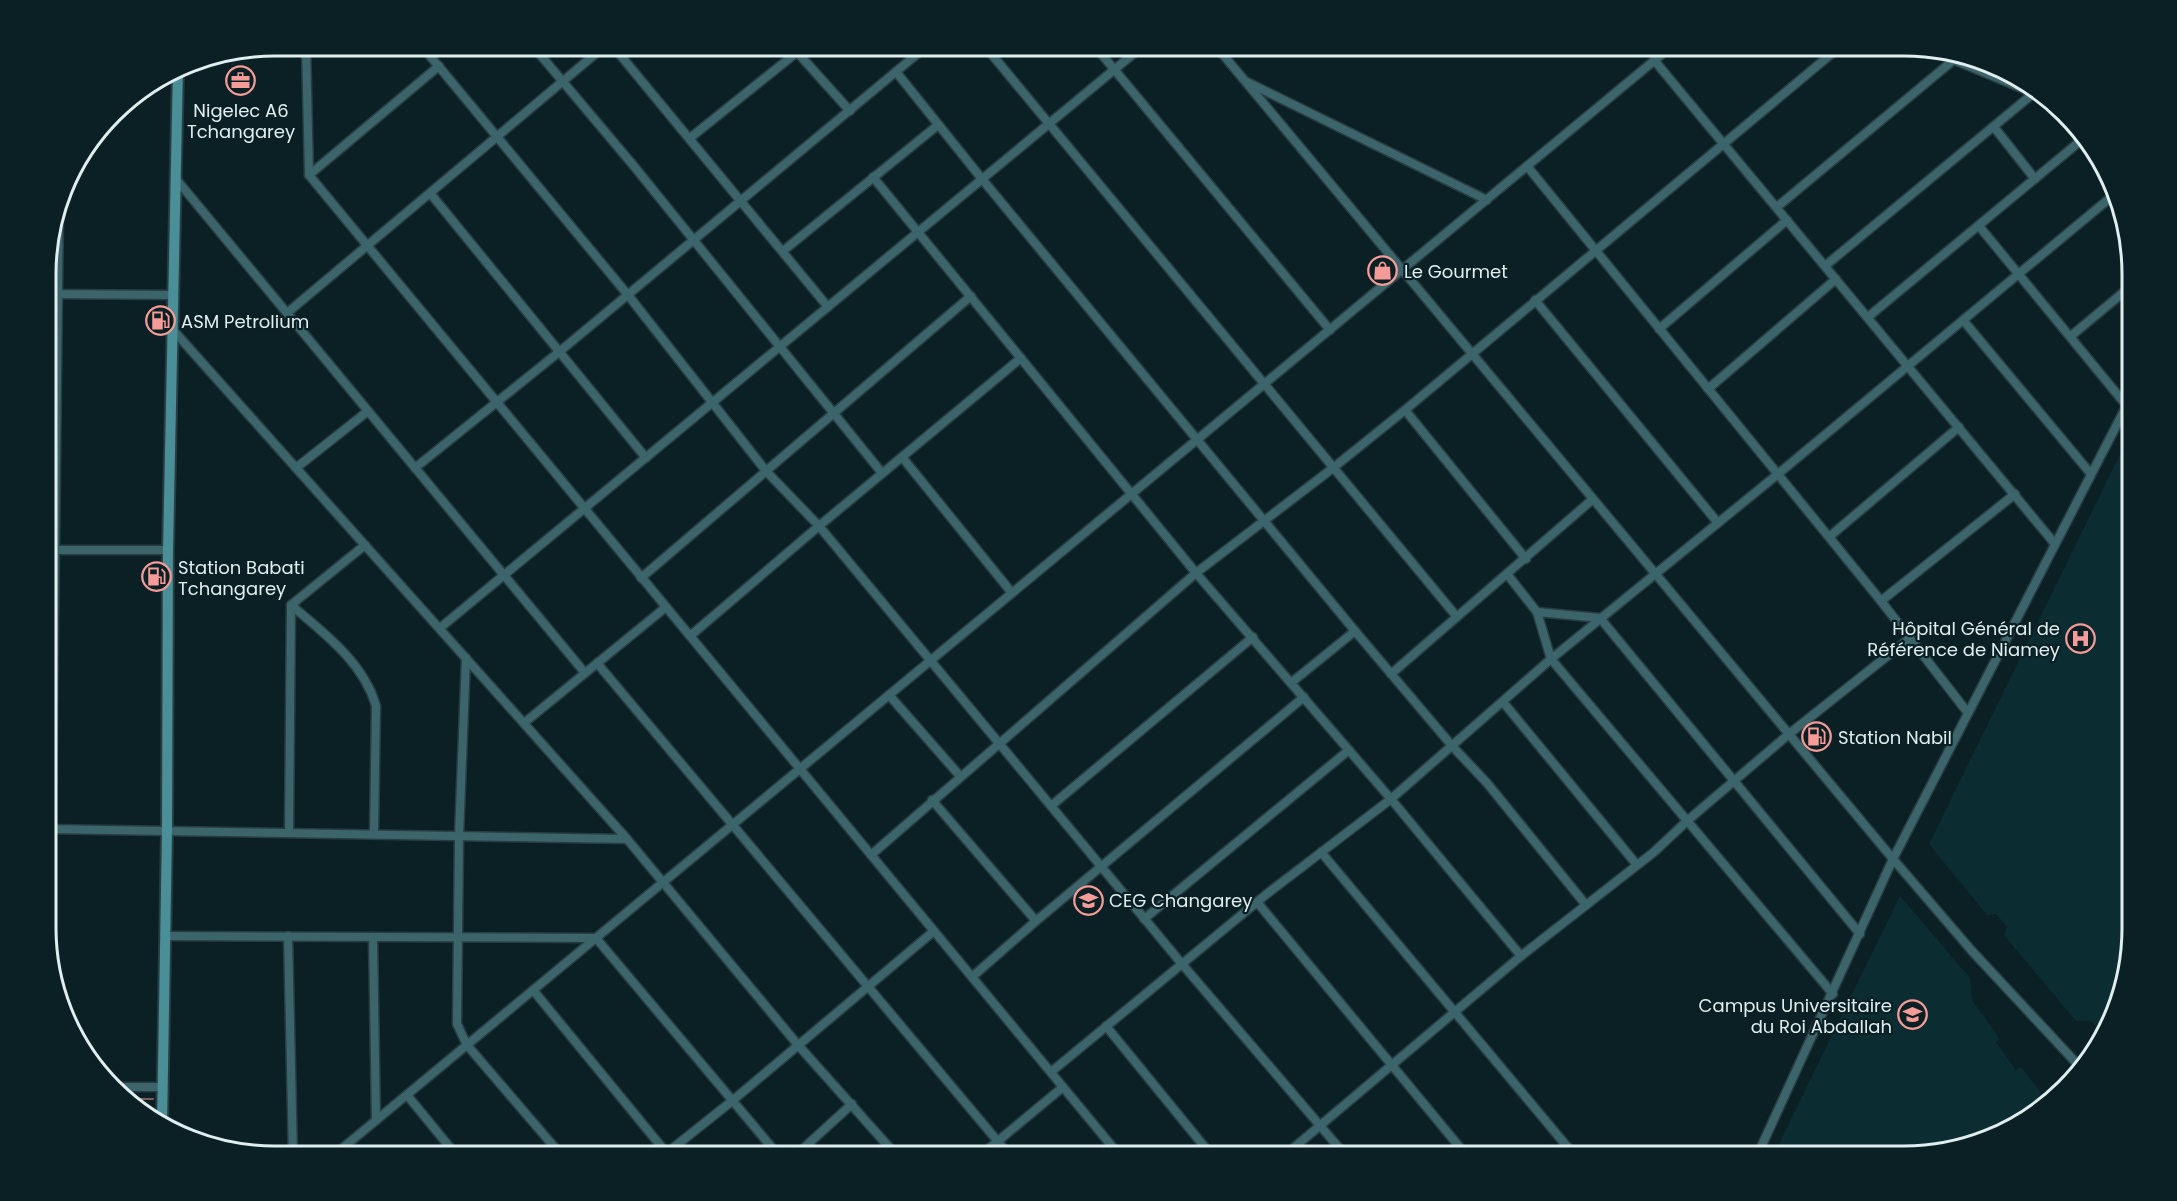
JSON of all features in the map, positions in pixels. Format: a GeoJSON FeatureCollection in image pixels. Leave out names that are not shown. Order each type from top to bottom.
{"type":"FeatureCollection","features":[{"type":"Feature","properties":{"kind":"main road"},"geometry":{"type":"LineString","coordinates":[[162,1115],[167,831],[168,550],[178,78]]}},
{"type":"Feature","properties":{"kind":"street"},"geometry":{"type":"LineString","coordinates":[[306,56],[309,175],[1112,1146]]}},
{"type":"Feature","properties":{"kind":"street"},"geometry":{"type":"LineString","coordinates":[[430,56],[628,295],[766,471],[819,526],[1144,919],[1338,1146]]}},
{"type":"Feature","properties":{"kind":"street"},"geometry":{"type":"LineString","coordinates":[[541,56],[882,473]]}},
{"type":"Feature","properties":{"kind":"street"},"geometry":{"type":"LineString","coordinates":[[287,313],[593,56]]}},
{"type":"Feature","properties":{"kind":"street"},"geometry":{"type":"LineString","coordinates":[[621,56],[828,307]]}},
{"type":"Feature","properties":{"kind":"street"},"geometry":{"type":"LineString","coordinates":[[690,138],[792,56]]}},
{"type":"Feature","properties":{"kind":"street"},"geometry":{"type":"LineString","coordinates":[[801,56],[850,111]]}},
{"type":"Feature","properties":{"kind":"street"},"geometry":{"type":"LineString","coordinates":[[415,468],[559,352],[916,56]]}},
{"type":"Feature","properties":{"kind":"street"},"geometry":{"type":"LineString","coordinates":[[993,56],[1457,617]]}},
{"type":"Feature","properties":{"kind":"street"},"geometry":{"type":"LineString","coordinates":[[1103,56],[1330,330]]}},
{"type":"Feature","properties":{"kind":"street"},"geometry":{"type":"LineString","coordinates":[[440,628],[1131,56]]}},
{"type":"Feature","properties":{"kind":"street"},"geometry":{"type":"LineString","coordinates":[[1224,56],[1893,859],[1972,951],[2075,1061]]}},
{"type":"Feature","properties":{"kind":"street"},"geometry":{"type":"LineString","coordinates":[[345,1146],[1659,56]]}},
{"type":"Feature","properties":{"kind":"street"},"geometry":{"type":"LineString","coordinates":[[871,855],[1196,573],[1405,410],[1829,56]]}},
{"type":"Feature","properties":{"kind":"street"},"geometry":{"type":"LineString","coordinates":[[1654,60],[2055,544]]}},
{"type":"Feature","properties":{"kind":"street"},"geometry":{"type":"LineString","coordinates":[[1777,207],[1953,61]]}},
{"type":"Feature","properties":{"kind":"street"},"geometry":{"type":"LineString","coordinates":[[1956,62],[2009,83]]}},
{"type":"Feature","properties":{"kind":"street"},"geometry":{"type":"LineString","coordinates":[[309,175],[439,66]]}},
{"type":"Feature","properties":{"kind":"street"},"geometry":{"type":"LineString","coordinates":[[897,73],[1355,631],[1453,747],[1487,783],[1586,905]]}},
{"type":"Feature","properties":{"kind":"street"},"geometry":{"type":"LineString","coordinates":[[1244,80],[1487,200]]}},
{"type":"Feature","properties":{"kind":"street"},"geometry":{"type":"LineString","coordinates":[[1825,266],[2032,97]]}},
{"type":"Feature","properties":{"kind":"street"},"geometry":{"type":"LineString","coordinates":[[783,251],[938,124]]}},
{"type":"Feature","properties":{"kind":"street"},"geometry":{"type":"LineString","coordinates":[[1994,127],[2035,179]]}},
{"type":"Feature","properties":{"kind":"street"},"geometry":{"type":"LineString","coordinates":[[1868,317],[2078,143]]}},
{"type":"Feature","properties":{"kind":"street"},"geometry":{"type":"LineString","coordinates":[[1527,166],[1881,601],[1968,713]]}},
{"type":"Feature","properties":{"kind":"street"},"geometry":{"type":"LineString","coordinates":[[873,177],[1196,573],[1292,682],[1521,956]]}},
{"type":"Feature","properties":{"kind":"street"},"geometry":{"type":"LineString","coordinates":[[176,179],[585,673]]}},
{"type":"Feature","properties":{"kind":"street"},"geometry":{"type":"LineString","coordinates":[[430,193],[646,458]]}},
{"type":"Feature","properties":{"kind":"street"},"geometry":{"type":"LineString","coordinates":[[1051,1072],[1257,902],[1391,799],[1600,618],[1778,474],[2109,199]]}},
{"type":"Feature","properties":{"kind":"street"},"geometry":{"type":"LineString","coordinates":[[1659,329],[1787,220]]}},
{"type":"Feature","properties":{"kind":"street"},"geometry":{"type":"LineString","coordinates":[[1979,226],[2122,397]]}},
{"type":"Feature","properties":{"kind":"street"},"geometry":{"type":"LineString","coordinates":[[56,367],[59,237]]}},
{"type":"Feature","properties":{"kind":"street"},"geometry":{"type":"LineString","coordinates":[[1708,389],[1836,279]]}},
{"type":"Feature","properties":{"kind":"street"},"geometry":{"type":"LineString","coordinates":[[58,294],[174,295]]}},
{"type":"Feature","properties":{"kind":"street"},"geometry":{"type":"LineString","coordinates":[[2071,336],[2122,294]]}},
{"type":"Feature","properties":{"kind":"street"},"geometry":{"type":"LineString","coordinates":[[641,578],[971,296]]}},
{"type":"Feature","properties":{"kind":"street"},"geometry":{"type":"LineString","coordinates":[[1535,300],[1718,523]]}},
{"type":"Feature","properties":{"kind":"street"},"geometry":{"type":"LineString","coordinates":[[1963,320],[2091,474]]}},
{"type":"Feature","properties":{"kind":"street"},"geometry":{"type":"LineString","coordinates":[[173,330],[627,839],[798,1045],[888,1146]]}},
{"type":"Feature","properties":{"kind":"street"},"geometry":{"type":"LineString","coordinates":[[690,636],[1022,358]]}},
{"type":"Feature","properties":{"kind":"street"},"geometry":{"type":"LineString","coordinates":[[1405,410],[1526,559]]}},
{"type":"Feature","properties":{"kind":"street"},"geometry":{"type":"LineString","coordinates":[[296,468],[368,411]]}},
{"type":"Feature","properties":{"kind":"street"},"geometry":{"type":"LineString","coordinates":[[1762,1146],[1893,859],[2091,474],[2122,420]]}},
{"type":"Feature","properties":{"kind":"street"},"geometry":{"type":"LineString","coordinates":[[1829,537],[1959,426]]}},
{"type":"Feature","properties":{"kind":"street"},"geometry":{"type":"LineString","coordinates":[[902,457],[1012,593]]}},
{"type":"Feature","properties":{"kind":"street"},"geometry":{"type":"LineString","coordinates":[[1881,601],[2015,494]]}},
{"type":"Feature","properties":{"kind":"street"},"geometry":{"type":"LineString","coordinates":[[1391,674],[1593,500]]}},
{"type":"Feature","properties":{"kind":"street"},"geometry":{"type":"LineString","coordinates":[[291,605],[365,545]]}},
{"type":"Feature","properties":{"kind":"street"},"geometry":{"type":"LineString","coordinates":[[56,550],[168,550]]}},
{"type":"Feature","properties":{"kind":"street"},"geometry":{"type":"LineString","coordinates":[[1507,574],[1537,612],[1551,659],[1833,994]]}},
{"type":"Feature","properties":{"kind":"street"},"geometry":{"type":"LineString","coordinates":[[289,833],[291,605]]}},
{"type":"Feature","properties":{"kind":"street"},"geometry":{"type":"LineString","coordinates":[[291,605],[339,648],[371,691],[376,706],[374,834]]}},
{"type":"Feature","properties":{"kind":"street"},"geometry":{"type":"LineString","coordinates":[[524,723],[666,607]]}},
{"type":"Feature","properties":{"kind":"street"},"geometry":{"type":"LineString","coordinates":[[1537,612],[1600,618],[1860,934]]}},
{"type":"Feature","properties":{"kind":"street"},"geometry":{"type":"LineString","coordinates":[[1292,682],[1355,631]]}},
{"type":"Feature","properties":{"kind":"street"},"geometry":{"type":"LineString","coordinates":[[1051,806],[1253,637]]}},
{"type":"Feature","properties":{"kind":"street"},"geometry":{"type":"LineString","coordinates":[[1295,1146],[1521,956],[1637,865],[1789,735],[1910,638]]}},
{"type":"Feature","properties":{"kind":"street"},"geometry":{"type":"LineString","coordinates":[[466,658],[459,836],[457,1024],[467,1045],[553,1146]]}},
{"type":"Feature","properties":{"kind":"street"},"geometry":{"type":"LineString","coordinates":[[597,663],[1001,1146]]}},
{"type":"Feature","properties":{"kind":"street"},"geometry":{"type":"LineString","coordinates":[[889,695],[960,776]]}},
{"type":"Feature","properties":{"kind":"street"},"geometry":{"type":"LineString","coordinates":[[972,977],[1304,697]]}},
{"type":"Feature","properties":{"kind":"street"},"geometry":{"type":"LineString","coordinates":[[1503,702],[1637,865]]}},
{"type":"Feature","properties":{"kind":"street"},"geometry":{"type":"LineString","coordinates":[[1144,919],[1349,750]]}},
{"type":"Feature","properties":{"kind":"street"},"geometry":{"type":"LineString","coordinates":[[932,800],[1036,921]]}},
{"type":"Feature","properties":{"kind":"street"},"geometry":{"type":"LineString","coordinates":[[56,829],[627,839]]}},
{"type":"Feature","properties":{"kind":"street"},"geometry":{"type":"LineString","coordinates":[[1322,852],[1567,1146]]}},
{"type":"Feature","properties":{"kind":"street"},"geometry":{"type":"LineString","coordinates":[[1257,902],[1459,1146]]}},
{"type":"Feature","properties":{"kind":"street"},"geometry":{"type":"LineString","coordinates":[[677,1146],[934,930]]}},
{"type":"Feature","properties":{"kind":"street"},"geometry":{"type":"LineString","coordinates":[[165,936],[596,938],[770,1146]]}},
{"type":"Feature","properties":{"kind":"street"},"geometry":{"type":"LineString","coordinates":[[288,936],[293,1146]]}},
{"type":"Feature","properties":{"kind":"street"},"geometry":{"type":"LineString","coordinates":[[373,937],[376,1120]]}},
{"type":"Feature","properties":{"kind":"street"},"geometry":{"type":"LineString","coordinates":[[533,990],[659,1146]]}},
{"type":"Feature","properties":{"kind":"street"},"geometry":{"type":"LineString","coordinates":[[1106,1026],[1204,1146]]}},
{"type":"Feature","properties":{"kind":"street"},"geometry":{"type":"LineString","coordinates":[[125,1087],[162,1087]]}},
{"type":"Feature","properties":{"kind":"street"},"geometry":{"type":"LineString","coordinates":[[991,1146],[1062,1087]]}},
{"type":"Feature","properties":{"kind":"street"},"geometry":{"type":"LineString","coordinates":[[407,1095],[450,1146]]}},
{"type":"Feature","properties":{"kind":"street"},"geometry":{"type":"LineString","coordinates":[[806,1146],[852,1104]]}},
{"type":"Feature","properties":{"kind":"shaded area","name":"Hôpital Général de Référence de Niamey"},"geometry":{"type":"Polygon","coordinates":[[[2122,450],[2122,927],[2120,956],[2114,984],[2097,1027],[2091,1021],[2076,1021],[2004,935],[2007,927],[1996,914],[1987,915],[1929,844],[2122,450]]]}},
{"type":"Feature","properties":{"kind":"shaded area","name":"Campus Universitaire du Roi Abdallah"},"geometry":{"type":"Polygon","coordinates":[[[1900,896],[1970,978],[1972,1000],[2000,1039],[1996,1042],[2016,1070],[2021,1067],[2042,1095],[2025,1109],[1987,1129],[1932,1144],[1778,1146],[1900,896]]]}},
{"type":"Feature","properties":{"kind":"waterway"},"geometry":{"type":"LineString","coordinates":[[140,1099],[153,1099]]}},
{"type":"Feature","properties":{"kind":"place","name":"Nigelec A6 Tchangarey"},"geometry":{"type":"Point","coordinates":[241,81]}},
{"type":"Feature","properties":{"kind":"place","name":"Le Gourmet"},"geometry":{"type":"Point","coordinates":[1383,271]}},
{"type":"Feature","properties":{"kind":"place","name":"ASM Petrolium"},"geometry":{"type":"Point","coordinates":[160,321]}},
{"type":"Feature","properties":{"kind":"place","name":"Station Babati Tchangarey"},"geometry":{"type":"Point","coordinates":[157,577]}},
{"type":"Feature","properties":{"kind":"place","name":"Hôpital Général de Référence de Niamey"},"geometry":{"type":"Point","coordinates":[2081,638]}},
{"type":"Feature","properties":{"kind":"place","name":"Station Nabil"},"geometry":{"type":"Point","coordinates":[1817,737]}},
{"type":"Feature","properties":{"kind":"place","name":"CEG Changarey"},"geometry":{"type":"Point","coordinates":[1088,900]}},
{"type":"Feature","properties":{"kind":"place","name":"Campus Universitaire du Roi Abdallah"},"geometry":{"type":"Point","coordinates":[1913,1015]}}]}
